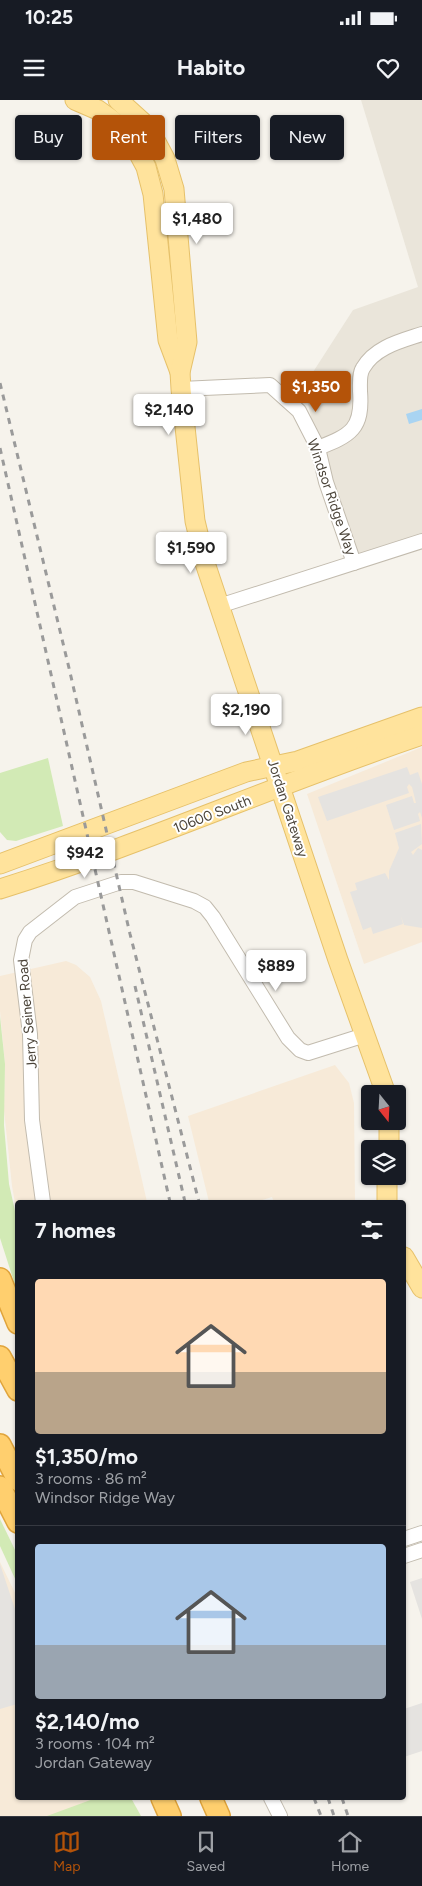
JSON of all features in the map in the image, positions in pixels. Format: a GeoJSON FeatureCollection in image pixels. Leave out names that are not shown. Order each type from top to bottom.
{"type":"FeatureCollection","features":[{"type":"Feature","properties":{"kind":"highway"},"geometry":{"type":"LineString","coordinates":[[0,1279],[15,1316]]}},
{"type":"Feature","properties":{"kind":"highway"},"geometry":{"type":"LineString","coordinates":[[0,1357],[15,1384]]}},
{"type":"Feature","properties":{"kind":"highway"},"geometry":{"type":"LineString","coordinates":[[0,1445],[15,1474]]}},
{"type":"Feature","properties":{"kind":"highway"},"geometry":{"type":"LineString","coordinates":[[0,1487],[15,1516]]}},
{"type":"Feature","properties":{"kind":"highway"},"geometry":{"type":"LineString","coordinates":[[163,1800],[170,1816]]}},
{"type":"Feature","properties":{"kind":"highway"},"geometry":{"type":"LineString","coordinates":[[212,1800],[219,1816]]}},
{"type":"Feature","properties":{"kind":"main road","name":"Jordan Gateway"},"geometry":{"type":"LineString","coordinates":[[74,100],[98,110],[131,139],[146,167],[153,194],[168,340],[181,380],[195,521],[205,564],[383,1085]]}},
{"type":"Feature","properties":{"kind":"main road"},"geometry":{"type":"LineString","coordinates":[[98,100],[124,120],[148,151],[157,168],[153,194]]}},
{"type":"Feature","properties":{"kind":"main road","name":"Jordan Gateway"},"geometry":{"type":"LineString","coordinates":[[118,100],[148,127],[165,159],[174,189],[178,218],[187,342],[181,380]]}},
{"type":"Feature","properties":{"kind":"main road"},"geometry":{"type":"LineString","coordinates":[[137,100],[161,132],[171,149],[178,167],[183,190],[178,218]]}},
{"type":"Feature","properties":{"kind":"main road","name":"10600 South"},"geometry":{"type":"LineString","coordinates":[[0,862],[246,772],[298,761],[422,717]]}},
{"type":"Feature","properties":{"kind":"main road","name":"10600 South"},"geometry":{"type":"LineString","coordinates":[[0,890],[114,851],[281,786],[422,735]]}},
{"type":"Feature","properties":{"kind":"main road"},"geometry":{"type":"LineString","coordinates":[[387,1185],[387,1200]]}},
{"type":"Feature","properties":{"kind":"main road"},"geometry":{"type":"LineString","coordinates":[[406,1260],[422,1288]]}},
{"type":"Feature","properties":{"kind":"street"},"geometry":{"type":"LineString","coordinates":[[318,448],[346,437],[358,424],[361,409],[360,384],[362,369],[373,357],[390,345],[422,334]]}},
{"type":"Feature","properties":{"kind":"street","name":"Windsor Ridge Way"},"geometry":{"type":"LineString","coordinates":[[181,380],[270,384],[299,412],[318,448],[326,482],[354,563]]}},
{"type":"Feature","properties":{"kind":"street"},"geometry":{"type":"LineString","coordinates":[[219,606],[422,541]]}},
{"type":"Feature","properties":{"kind":"street","name":"Jerry Seiner Road"},"geometry":{"type":"LineString","coordinates":[[43,1200],[32,1120],[30,1034],[21,960],[22,950],[30,932],[75,897],[128,881],[205,906],[294,1045],[300,1050],[315,1052],[365,1035]]}},
{"type":"Feature","properties":{"kind":"street"},"geometry":{"type":"LineString","coordinates":[[406,1538],[422,1533]]}},
{"type":"Feature","properties":{"kind":"street"},"geometry":{"type":"LineString","coordinates":[[406,1555],[422,1550]]}},
{"type":"Feature","properties":{"kind":"street"},"geometry":{"type":"LineString","coordinates":[[272,1800],[280,1816]]}},
{"type":"Feature","properties":{"kind":"shaded area"},"geometry":{"type":"Polygon","coordinates":[[[361,100],[422,100],[422,534],[352,558],[318,448],[304,386],[353,310],[418,287],[361,100]]]}},
{"type":"Feature","properties":{"kind":"shaded area"},"geometry":{"type":"Polygon","coordinates":[[[422,747],[422,942],[364,964],[307,794],[422,747]]]}},
{"type":"Feature","properties":{"kind":"shaded area"},"geometry":{"type":"Polygon","coordinates":[[[407,767],[410,775],[418,772],[422,784],[422,818],[420,812],[418,814],[420,821],[394,830],[386,805],[412,796],[414,803],[416,803],[412,787],[409,784],[407,787],[409,793],[327,821],[318,797],[407,767]]]}},
{"type":"Feature","properties":{"kind":"shaded area"},"geometry":{"type":"Polygon","coordinates":[[[421,824],[422,844],[411,852],[413,855],[418,848],[422,850],[422,928],[404,925],[401,916],[403,924],[373,934],[371,927],[363,930],[350,892],[357,890],[355,883],[385,873],[389,880],[389,871],[399,848],[395,833],[421,824]]]}},
{"type":"Feature","properties":{"kind":"shaded area"},"geometry":{"type":"Polygon","coordinates":[[[66,961],[76,965],[90,977],[101,1001],[147,1200],[15,1200],[15,1203],[4,1110],[5,1064],[0,1011],[0,976],[66,961]]]}},
{"type":"Feature","properties":{"kind":"shaded area"},"geometry":{"type":"Polygon","coordinates":[[[335,1065],[349,1083],[354,1103],[355,1200],[273,1200],[272,1197],[262,1200],[209,1200],[188,1116],[335,1065]]]}},
{"type":"Feature","properties":{"kind":"shaded area"},"geometry":{"type":"Polygon","coordinates":[[[0,1562],[15,1593],[15,1800],[107,1800],[67,1816],[0,1816],[0,1562]]]}},
{"type":"Feature","properties":{"kind":"shaded area"},"geometry":{"type":"Polygon","coordinates":[[[0,1564],[15,1609],[15,1705],[0,1709],[0,1564]]]}},
{"type":"Feature","properties":{"kind":"shaded area"},"geometry":{"type":"Polygon","coordinates":[[[422,1578],[422,1619],[410,1582],[422,1578]]]}},
{"type":"Feature","properties":{"kind":"shaded area"},"geometry":{"type":"Polygon","coordinates":[[[422,1703],[422,1751],[406,1756],[406,1708],[422,1703]]]}},
{"type":"Feature","properties":{"kind":"green space"},"geometry":{"type":"Polygon","coordinates":[[[48,758],[63,826],[16,841],[7,840],[0,832],[0,773],[48,758]]]}},
{"type":"Feature","properties":{"kind":"green space"},"geometry":{"type":"Polygon","coordinates":[[[0,1016],[5,1064],[4,1125],[9,1184],[15,1211],[15,1285],[0,1238],[0,1016]]]}},
{"type":"Feature","properties":{"kind":"green space"},"geometry":{"type":"Polygon","coordinates":[[[0,1519],[15,1550],[15,1579],[0,1546],[0,1519]]]}},
{"type":"Feature","properties":{"kind":"green space"},"geometry":{"type":"Polygon","coordinates":[[[91,1800],[132,1800],[141,1816],[47,1816],[91,1800]]]}},
{"type":"Feature","properties":{"kind":"water"},"geometry":{"type":"Polygon","coordinates":[[[422,409],[422,420],[409,424],[406,414],[422,409]]]}},
{"type":"Feature","properties":{"kind":"railway"},"geometry":{"type":"LineString","coordinates":[[0,383],[69,668],[130,934],[198,1200]]}},
{"type":"Feature","properties":{"kind":"railway"},"geometry":{"type":"LineString","coordinates":[[0,448],[170,1200]]}},
{"type":"Feature","properties":{"kind":"railway"},"geometry":{"type":"LineString","coordinates":[[135,986],[185,1200]]}},
{"type":"Feature","properties":{"kind":"railway"},"geometry":{"type":"LineString","coordinates":[[315,1800],[321,1816]]}},
{"type":"Feature","properties":{"kind":"railway"},"geometry":{"type":"LineString","coordinates":[[329,1800],[334,1816]]}},
{"type":"Feature","properties":{"kind":"railway"},"geometry":{"type":"LineString","coordinates":[[343,1800],[348,1816]]}}]}
